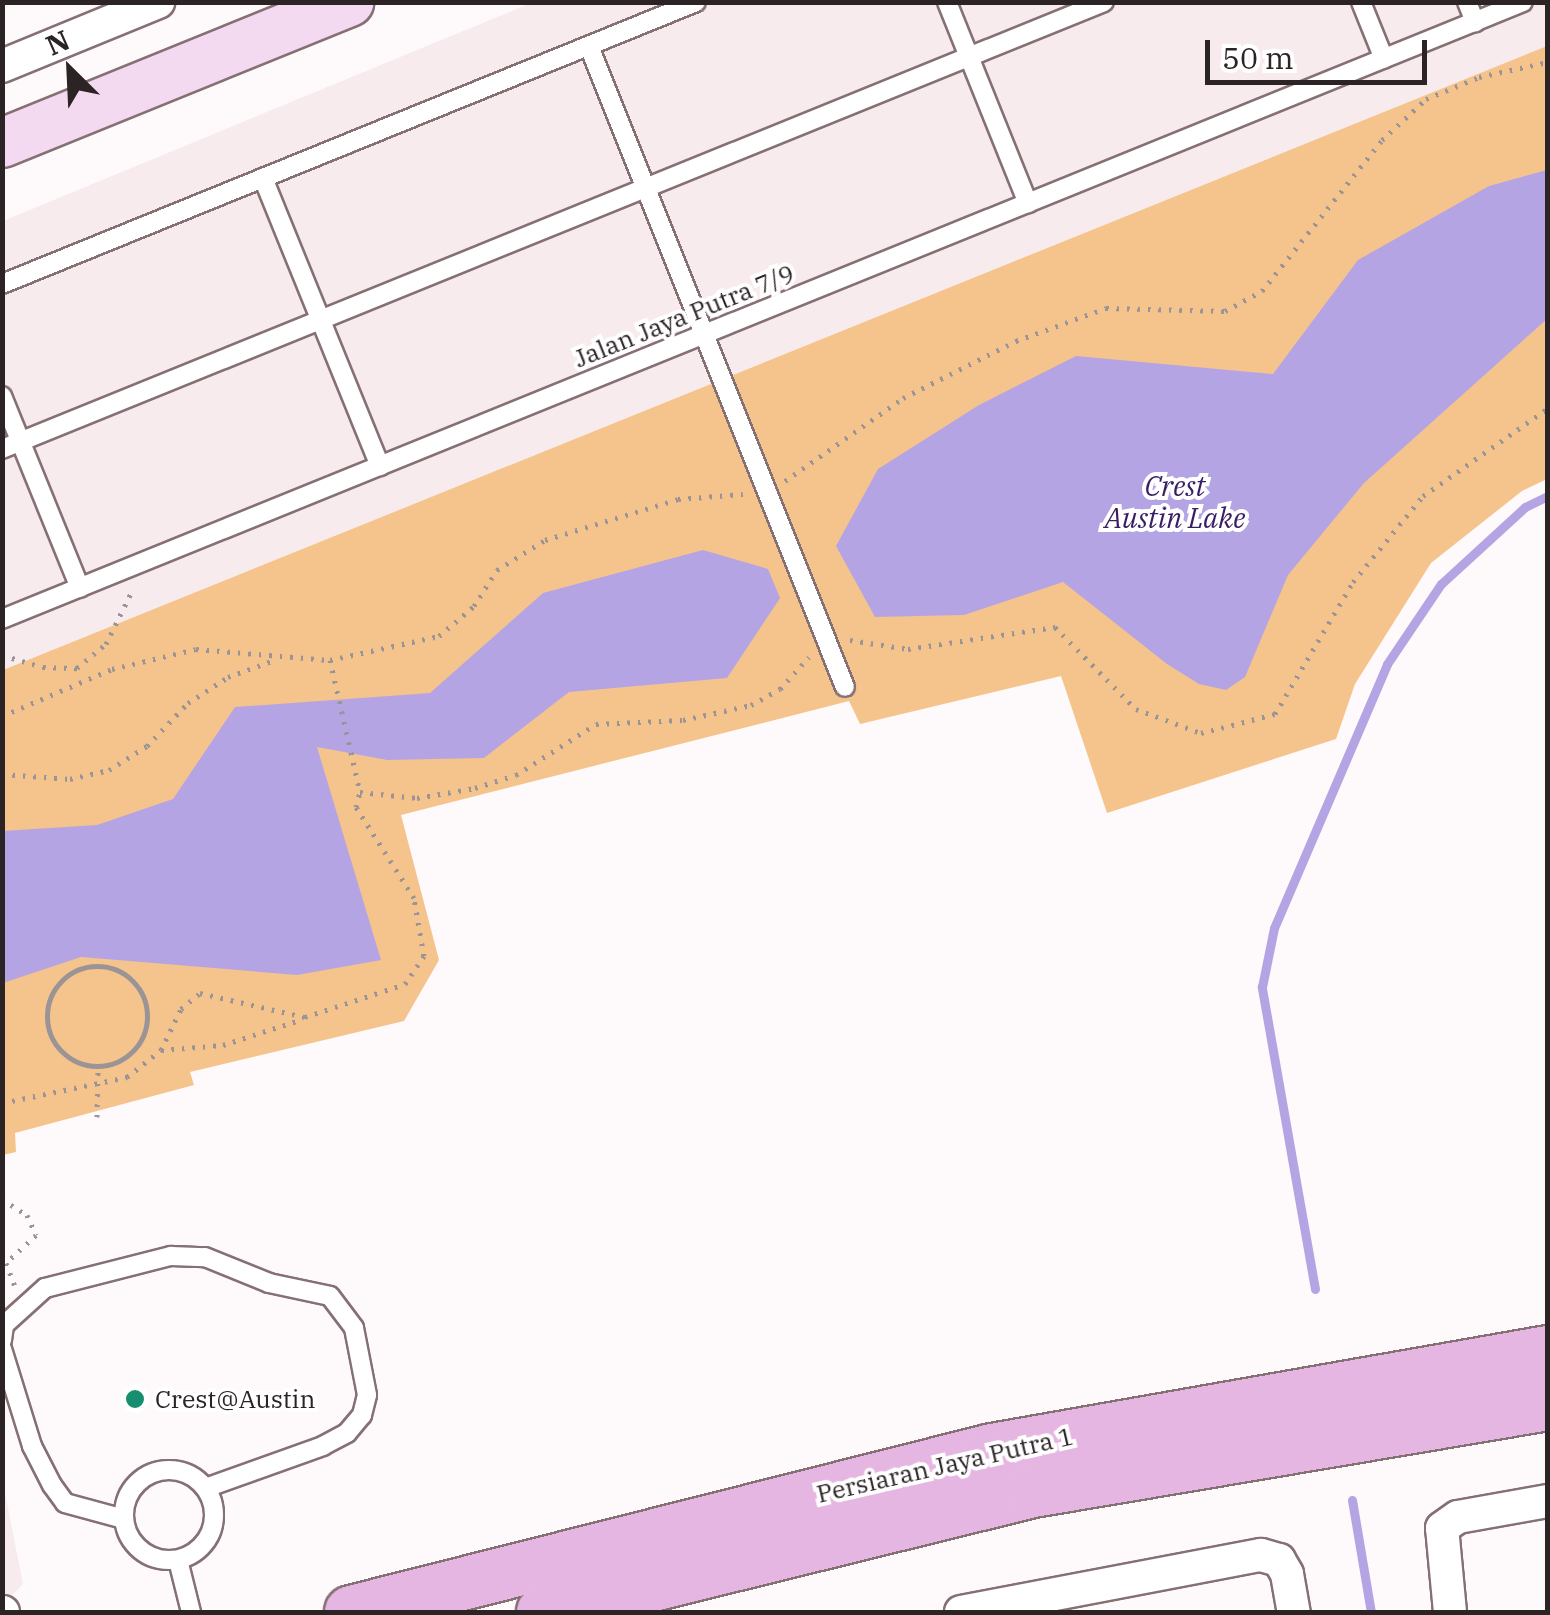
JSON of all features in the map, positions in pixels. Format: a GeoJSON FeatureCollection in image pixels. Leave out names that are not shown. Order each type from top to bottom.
{"type":"FeatureCollection","features":[{"type":"Feature","properties":{"kind":"main road","name":"Persiaran Jaya Putra 1"},"geometry":{"type":"LineString","coordinates":[[350,1612],[992,1450],[1548,1352]]}},
{"type":"Feature","properties":{"kind":"main road","name":"Persiaran Jaya Putra 1"},"geometry":{"type":"LineString","coordinates":[[543,1612],[1034,1491],[1548,1404]]}},
{"type":"Feature","properties":{"kind":"street"},"geometry":{"type":"LineString","coordinates":[[2,66],[158,2]]}},
{"type":"Feature","properties":{"kind":"street"},"geometry":{"type":"LineString","coordinates":[[2,144],[350,2]]}},
{"type":"Feature","properties":{"kind":"street"},"geometry":{"type":"LineString","coordinates":[[1450,1612],[1442,1528],[1458,1516],[1548,1501]]}},
{"type":"Feature","properties":{"kind":"street"},"geometry":{"type":"LineString","coordinates":[[961,1612],[1261,1555],[1279,1560],[1294,1612]]}},
{"type":"Feature","properties":{"kind":"lane"},"geometry":{"type":"LineString","coordinates":[[2,284],[696,2]]}},
{"type":"Feature","properties":{"kind":"lane"},"geometry":{"type":"LineString","coordinates":[[947,2],[1028,203]]}},
{"type":"Feature","properties":{"kind":"lane"},"geometry":{"type":"LineString","coordinates":[[2,449],[1104,2]]}},
{"type":"Feature","properties":{"kind":"lane"},"geometry":{"type":"LineString","coordinates":[[1361,2],[1384,59]]}},
{"type":"Feature","properties":{"kind":"lane"},"geometry":{"type":"LineString","coordinates":[[1467,2],[1475,22]]}},
{"type":"Feature","properties":{"kind":"lane","name":"Jalan Jaya Putra 7/9"},"geometry":{"type":"LineString","coordinates":[[2,619],[1522,2]]}},
{"type":"Feature","properties":{"kind":"lane"},"geometry":{"type":"LineString","coordinates":[[589,46],[846,687]]}},
{"type":"Feature","properties":{"kind":"lane"},"geometry":{"type":"LineString","coordinates":[[262,178],[380,466]]}},
{"type":"Feature","properties":{"kind":"lane"},"geometry":{"type":"LineString","coordinates":[[2,396],[80,588]]}},
{"type":"Feature","properties":{"kind":"lane"},"geometry":{"type":"LineString","coordinates":[[2,1340],[4,1326],[21,1306],[45,1288],[172,1256],[205,1257],[239,1274],[330,1296],[346,1310],[367,1395],[348,1433],[206,1488]]}},
{"type":"Feature","properties":{"kind":"lane"},"geometry":{"type":"LineString","coordinates":[[2,1350],[32,1446],[65,1503],[124,1518]]}},
{"type":"Feature","properties":{"kind":"lane"},"geometry":{"type":"LineString","coordinates":[[153,1472],[182,1472],[206,1488],[215,1516],[212,1531],[192,1554],[178,1560],[162,1560],[136,1546],[124,1518],[131,1490],[153,1472]]}},
{"type":"Feature","properties":{"kind":"lane"},"geometry":{"type":"LineString","coordinates":[[178,1560],[191,1612]]}},
{"type":"Feature","properties":{"kind":"path"},"geometry":{"type":"LineString","coordinates":[[2,716],[112,670],[196,649],[278,659],[330,660],[438,636],[474,606],[497,570],[545,540],[678,498],[770,492],[903,398],[1016,341],[1106,308],[1225,312],[1262,291],[1382,140],[1426,98],[1479,76],[1548,62]]}},
{"type":"Feature","properties":{"kind":"path"},"geometry":{"type":"LineString","coordinates":[[360,792],[418,798],[474,788],[516,775],[596,724],[683,720],[751,705],[780,689],[828,635],[908,649],[1055,627],[1136,709],[1201,733],[1275,714],[1353,582],[1423,496],[1548,408]]}},
{"type":"Feature","properties":{"kind":"path"},"geometry":{"type":"LineString","coordinates":[[2,654],[43,668],[77,668],[124,618],[140,563]]}},
{"type":"Feature","properties":{"kind":"path"},"geometry":{"type":"LineString","coordinates":[[2,774],[70,779],[109,770],[147,746],[201,694],[278,659]]}},
{"type":"Feature","properties":{"kind":"path"},"geometry":{"type":"LineString","coordinates":[[161,1050],[223,1046],[405,984],[424,956],[414,898],[356,807],[360,792],[330,660]]}},
{"type":"Feature","properties":{"kind":"path"},"geometry":{"type":"LineString","coordinates":[[77,668],[84,684]]}},
{"type":"Feature","properties":{"kind":"path"},"geometry":{"type":"LineString","coordinates":[[90,965],[130,977],[148,1016],[130,1054],[98,1066],[63,1054],[46,1016],[64,977],[90,965]]}},
{"type":"Feature","properties":{"kind":"path"},"geometry":{"type":"LineString","coordinates":[[2,1103],[127,1076],[161,1050],[180,1009],[200,993],[305,1018]]}},
{"type":"Feature","properties":{"kind":"path"},"geometry":{"type":"LineString","coordinates":[[97,1118],[98,1066]]}},
{"type":"Feature","properties":{"kind":"path"},"geometry":{"type":"LineString","coordinates":[[2,1200],[27,1215],[36,1235],[6,1263],[21,1306]]}},
{"type":"Feature","properties":{"kind":"shaded area"},"geometry":{"type":"Polygon","coordinates":[[[531,3],[1547,3],[1547,46],[3,670],[3,221],[531,3]]]}},
{"type":"Feature","properties":{"kind":"shaded area"},"geometry":{"type":"Polygon","coordinates":[[[1547,46],[1547,479],[1522,491],[1431,563],[1355,684],[1336,739],[1107,813],[1061,676],[860,724],[849,701],[401,815],[439,960],[404,1021],[190,1072],[194,1085],[15,1133],[16,1152],[3,1155],[3,670],[1547,46]]]}},
{"type":"Feature","properties":{"kind":"shaded area"},"geometry":{"type":"Polygon","coordinates":[[[2,1478],[23,1584],[3,1605],[2,1605],[2,1478]]]}},
{"type":"Feature","properties":{"kind":"water","name":"Crest Austin Lake"},"geometry":{"type":"Polygon","coordinates":[[[1547,170],[1547,319],[1364,483],[1288,575],[1245,677],[1226,690],[1199,684],[1167,664],[1063,582],[964,615],[875,617],[836,546],[878,469],[979,405],[1076,356],[1273,374],[1358,260],[1489,186],[1547,170]]]}},
{"type":"Feature","properties":{"kind":"water"},"geometry":{"type":"Polygon","coordinates":[[[703,550],[768,569],[780,598],[727,678],[569,692],[484,758],[387,760],[317,747],[381,960],[297,975],[81,957],[3,983],[3,831],[97,825],[173,799],[235,707],[430,693],[543,593],[703,550]]]}},
{"type":"Feature","properties":{"kind":"waterway"},"geometry":{"type":"LineString","coordinates":[[1315,1289],[1262,987],[1274,928],[1387,664],[1441,584],[1525,507],[1548,496]]}},
{"type":"Feature","properties":{"kind":"waterway"},"geometry":{"type":"LineString","coordinates":[[1352,1500],[1371,1612]]}},
{"type":"Feature","properties":{"kind":"place","name":"Crest@Austin"},"geometry":{"type":"Point","coordinates":[135,1399]}}]}
